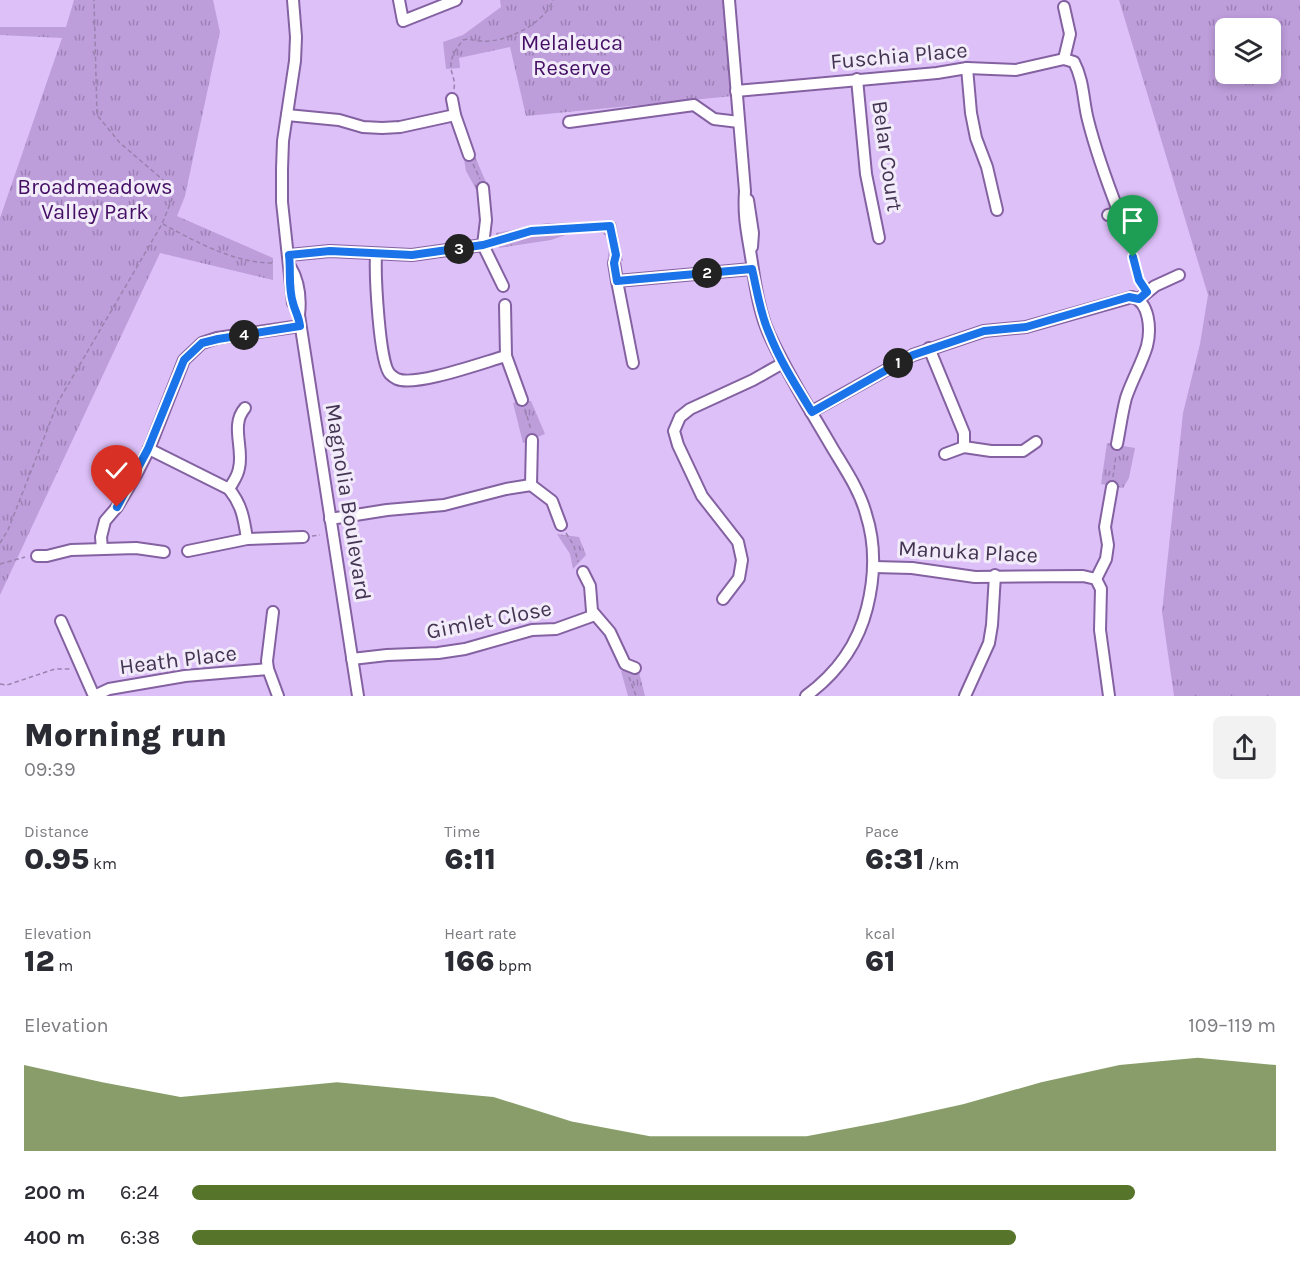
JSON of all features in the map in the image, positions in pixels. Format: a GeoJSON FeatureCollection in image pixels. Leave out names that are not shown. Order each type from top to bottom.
{"type":"FeatureCollection","features":[{"type":"Feature","properties":{"kind":"street","name":"Magnolia Boulevard"},"geometry":{"type":"LineString","coordinates":[[293,0],[295,61],[287,115],[282,170],[282,202],[289,261],[297,282],[300,303],[299,321],[358,696]]}},
{"type":"Feature","properties":{"kind":"street"},"geometry":{"type":"LineString","coordinates":[[399,0],[403,21],[456,0]]}},
{"type":"Feature","properties":{"kind":"street"},"geometry":{"type":"LineString","coordinates":[[729,0],[745,191],[751,212],[753,232],[752,266],[759,301],[768,331],[783,363],[866,510],[873,547],[873,584],[864,621],[852,646],[826,679],[806,696]]}},
{"type":"Feature","properties":{"kind":"street"},"geometry":{"type":"LineString","coordinates":[[1064,7],[1070,34],[1064,59],[1074,62],[1080,74],[1088,119],[1113,214],[1130,211]]}},
{"type":"Feature","properties":{"kind":"street","name":"Fuschia Place"},"geometry":{"type":"LineString","coordinates":[[736,91],[937,73],[967,68],[1016,70],[1064,59]]}},
{"type":"Feature","properties":{"kind":"street"},"geometry":{"type":"LineString","coordinates":[[967,68],[976,138],[987,167],[997,210]]}},
{"type":"Feature","properties":{"kind":"street","name":"Belar Court"},"geometry":{"type":"LineString","coordinates":[[857,79],[866,174],[879,238]]}},
{"type":"Feature","properties":{"kind":"street"},"geometry":{"type":"LineString","coordinates":[[452,99],[469,155]]}},
{"type":"Feature","properties":{"kind":"street"},"geometry":{"type":"LineString","coordinates":[[569,122],[694,105],[714,119],[740,122]]}},
{"type":"Feature","properties":{"kind":"street"},"geometry":{"type":"LineString","coordinates":[[287,115],[339,120],[363,127],[382,128],[400,127],[455,115]]}},
{"type":"Feature","properties":{"kind":"street"},"geometry":{"type":"LineString","coordinates":[[483,188],[486,220],[483,245],[503,286]]}},
{"type":"Feature","properties":{"kind":"street"},"geometry":{"type":"LineString","coordinates":[[289,261],[330,251],[412,255],[483,245]]}},
{"type":"Feature","properties":{"kind":"street"},"geometry":{"type":"LineString","coordinates":[[376,255],[376,292],[385,363],[389,374],[399,380],[415,380],[506,356]]}},
{"type":"Feature","properties":{"kind":"street"},"geometry":{"type":"LineString","coordinates":[[614,263],[633,363]]}},
{"type":"Feature","properties":{"kind":"street"},"geometry":{"type":"LineString","coordinates":[[617,281],[752,266]]}},
{"type":"Feature","properties":{"kind":"street"},"geometry":{"type":"LineString","coordinates":[[812,412],[929,348],[984,331],[1026,327],[1129,297],[1143,296],[1160,283],[1179,275]]}},
{"type":"Feature","properties":{"kind":"street"},"geometry":{"type":"LineString","coordinates":[[1117,444],[1125,401],[1148,344],[1148,322],[1143,296]]}},
{"type":"Feature","properties":{"kind":"street"},"geometry":{"type":"LineString","coordinates":[[505,305],[506,356],[522,400]]}},
{"type":"Feature","properties":{"kind":"street"},"geometry":{"type":"LineString","coordinates":[[102,549],[101,537],[105,521],[126,491],[148,449],[184,360],[202,343],[299,321]]}},
{"type":"Feature","properties":{"kind":"street"},"geometry":{"type":"LineString","coordinates":[[929,348],[964,433],[964,447]]}},
{"type":"Feature","properties":{"kind":"street"},"geometry":{"type":"LineString","coordinates":[[723,599],[739,578],[742,560],[738,542],[702,496],[678,445],[674,430],[680,417],[690,409],[753,380],[783,363]]}},
{"type":"Feature","properties":{"kind":"street"},"geometry":{"type":"LineString","coordinates":[[229,489],[240,466],[237,421],[245,408]]}},
{"type":"Feature","properties":{"kind":"street"},"geometry":{"type":"LineString","coordinates":[[531,485],[532,440]]}},
{"type":"Feature","properties":{"kind":"street"},"geometry":{"type":"LineString","coordinates":[[945,454],[964,447],[991,451],[1023,451],[1036,442]]}},
{"type":"Feature","properties":{"kind":"street"},"geometry":{"type":"LineString","coordinates":[[148,449],[229,489],[244,514],[247,539]]}},
{"type":"Feature","properties":{"kind":"street"},"geometry":{"type":"LineString","coordinates":[[330,519],[387,510],[431,508],[531,485],[552,501],[561,525]]}},
{"type":"Feature","properties":{"kind":"street"},"geometry":{"type":"LineString","coordinates":[[1109,696],[1100,630],[1101,588],[1096,579],[1107,552],[1105,527],[1112,487]]}},
{"type":"Feature","properties":{"kind":"street"},"geometry":{"type":"LineString","coordinates":[[188,551],[247,539],[303,537]]}},
{"type":"Feature","properties":{"kind":"street"},"geometry":{"type":"LineString","coordinates":[[37,556],[71,550],[102,549],[136,548],[164,552]]}},
{"type":"Feature","properties":{"kind":"street","name":"Manuka Place"},"geometry":{"type":"LineString","coordinates":[[874,567],[912,568],[975,577],[1083,576],[1096,579]]}},
{"type":"Feature","properties":{"kind":"street"},"geometry":{"type":"LineString","coordinates":[[583,572],[590,586],[592,611],[610,632],[630,666]]}},
{"type":"Feature","properties":{"kind":"street"},"geometry":{"type":"LineString","coordinates":[[965,696],[989,643],[995,576]]}},
{"type":"Feature","properties":{"kind":"street","name":"Heath Place"},"geometry":{"type":"LineString","coordinates":[[273,612],[267,650],[268,669],[278,696]]}},
{"type":"Feature","properties":{"kind":"street","name":"Gimlet Close"},"geometry":{"type":"LineString","coordinates":[[352,659],[465,649],[532,630],[556,629],[595,615]]}},
{"type":"Feature","properties":{"kind":"street"},"geometry":{"type":"LineString","coordinates":[[61,621],[94,696]]}},
{"type":"Feature","properties":{"kind":"street","name":"Heath Place"},"geometry":{"type":"LineString","coordinates":[[94,696],[109,689],[185,676],[268,669]]}},
{"type":"Feature","properties":{"kind":"path"},"geometry":{"type":"LineString","coordinates":[[0,543],[8,530],[58,402],[162,224],[172,199],[170,186],[120,143],[97,115],[94,0]]}},
{"type":"Feature","properties":{"kind":"path"},"geometry":{"type":"LineString","coordinates":[[452,99],[455,82],[450,60],[463,40],[471,38],[483,41],[508,37],[544,16],[553,0]]}},
{"type":"Feature","properties":{"kind":"path"},"geometry":{"type":"LineString","coordinates":[[469,155],[483,188]]}},
{"type":"Feature","properties":{"kind":"path"},"geometry":{"type":"LineString","coordinates":[[1113,214],[1132,254],[1143,296]]}},
{"type":"Feature","properties":{"kind":"path"},"geometry":{"type":"LineString","coordinates":[[162,224],[196,242],[226,253],[254,262],[275,263]]}},
{"type":"Feature","properties":{"kind":"path"},"geometry":{"type":"LineString","coordinates":[[483,245],[531,231],[610,226],[616,255],[614,263]]}},
{"type":"Feature","properties":{"kind":"path"},"geometry":{"type":"LineString","coordinates":[[522,400],[530,424],[532,440]]}},
{"type":"Feature","properties":{"kind":"path"},"geometry":{"type":"LineString","coordinates":[[1112,487],[1117,444]]}},
{"type":"Feature","properties":{"kind":"path"},"geometry":{"type":"LineString","coordinates":[[561,525],[574,546],[583,572]]}},
{"type":"Feature","properties":{"kind":"path"},"geometry":{"type":"LineString","coordinates":[[0,564],[23,557],[37,556]]}},
{"type":"Feature","properties":{"kind":"path"},"geometry":{"type":"LineString","coordinates":[[630,666],[636,696]]}},
{"type":"Feature","properties":{"kind":"path"},"geometry":{"type":"LineString","coordinates":[[0,684],[15,683],[55,669],[81,669]]}},
{"type":"Feature","properties":{"kind":"green space","name":"Broadmeadows Valley Park"},"geometry":{"type":"Polygon","coordinates":[[[74,0],[213,0],[220,32],[185,196],[177,216],[273,258],[273,280],[160,253],[0,595],[0,218],[62,38],[0,35],[0,27],[66,27],[74,0]]]}},
{"type":"Feature","properties":{"kind":"green space","name":"Melaleuca Reserve"},"geometry":{"type":"Polygon","coordinates":[[[500,0],[724,0],[733,96],[526,116],[510,47],[459,58],[460,68],[446,69],[443,42],[463,35],[501,7],[500,0]]]}},
{"type":"Feature","properties":{"kind":"green space"},"geometry":{"type":"Polygon","coordinates":[[[1119,0],[1300,0],[1300,696],[1174,696],[1162,612],[1183,413],[1200,344],[1208,295],[1119,0]]]}},
{"type":"Feature","properties":{"kind":"green space"},"geometry":{"type":"Polygon","coordinates":[[[474,154],[488,187],[477,191],[466,171],[464,159],[474,154]]]}},
{"type":"Feature","properties":{"kind":"green space"},"geometry":{"type":"Polygon","coordinates":[[[616,222],[623,261],[607,263],[610,242],[603,233],[574,232],[551,240],[499,248],[496,233],[547,223],[616,222]]]}},
{"type":"Feature","properties":{"kind":"green space"},"geometry":{"type":"Polygon","coordinates":[[[522,400],[531,401],[545,434],[523,443],[513,403],[522,400]]]}},
{"type":"Feature","properties":{"kind":"green space"},"geometry":{"type":"Polygon","coordinates":[[[1107,443],[1135,448],[1129,478],[1123,488],[1101,484],[1107,443]]]}},
{"type":"Feature","properties":{"kind":"green space"},"geometry":{"type":"Polygon","coordinates":[[[557,534],[579,537],[586,555],[573,569],[570,554],[557,534]]]}},
{"type":"Feature","properties":{"kind":"green space"},"geometry":{"type":"Polygon","coordinates":[[[638,668],[645,696],[628,696],[621,671],[638,668]]]}},
{"type":"Feature","properties":{"kind":"route"},"geometry":{"type":"LineString","coordinates":[[117,507],[148,449],[184,360],[202,343],[300,326],[290,284],[289,255],[330,251],[412,255],[483,245],[531,231],[610,226],[616,255],[614,263],[617,281],[752,269],[768,331],[783,363],[812,412],[929,348],[984,331],[1026,327],[1129,297],[1139,299],[1147,292],[1136,274],[1133,257]]}}]}
